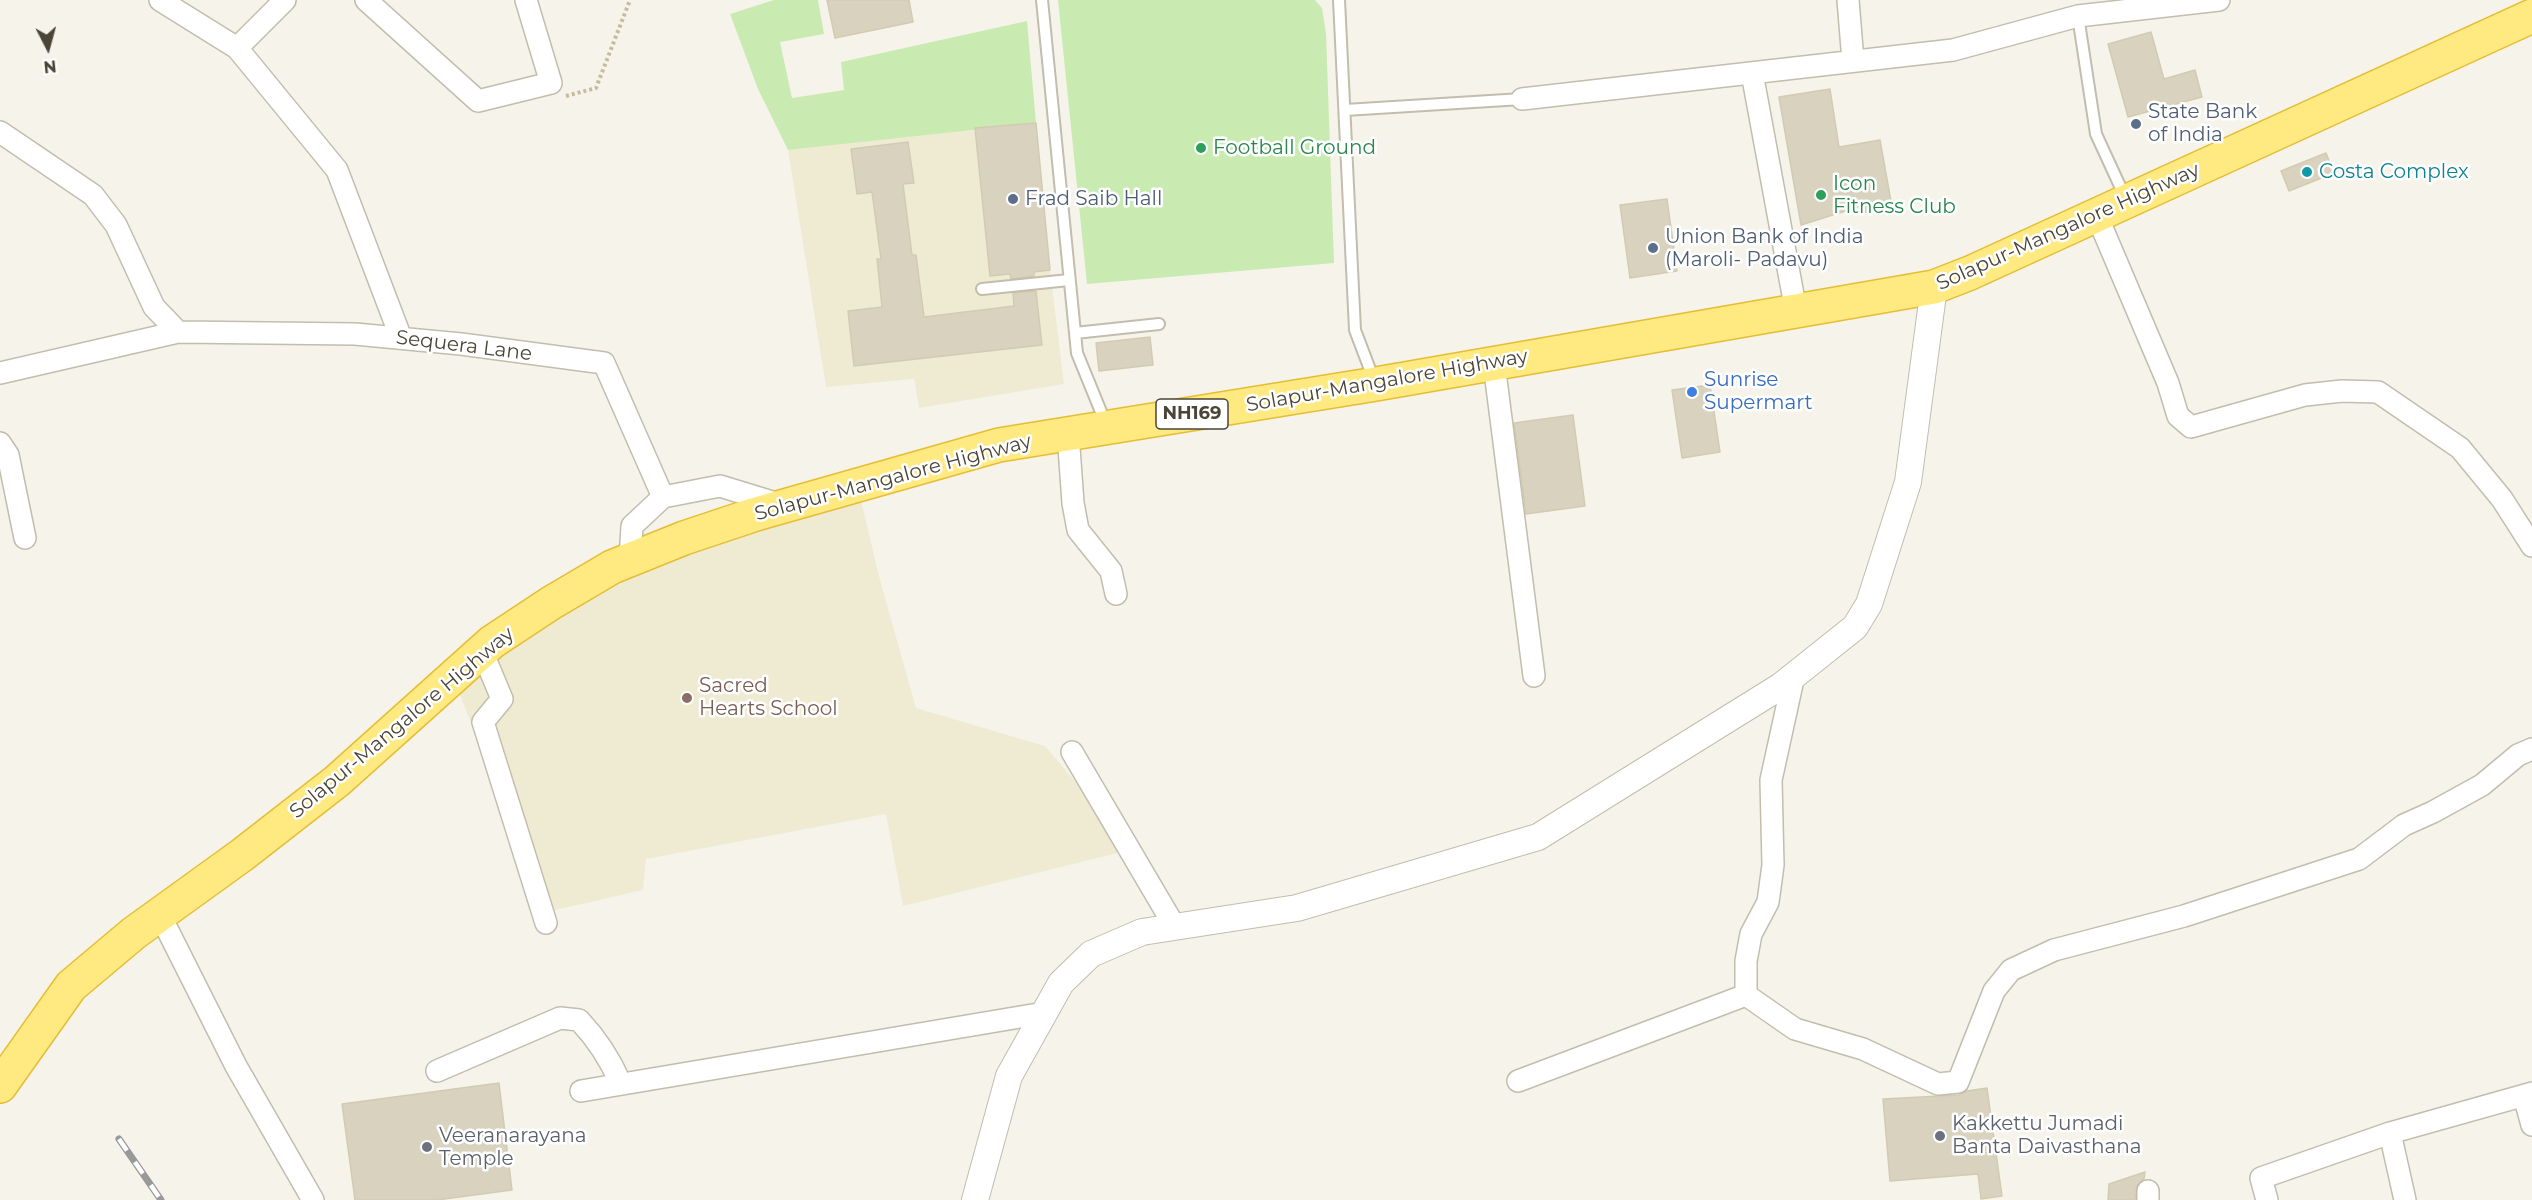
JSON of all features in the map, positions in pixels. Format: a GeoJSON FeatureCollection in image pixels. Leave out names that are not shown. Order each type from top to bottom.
{"type":"FeatureCollection","features":[{"type":"Feature","properties":{"kind":"highway","name":"Solapur-Mangalore Highway"},"geometry":{"type":"LineString","coordinates":[[3,1071],[70,986],[337,781],[482,651],[550,603],[630,560],[684,538],[785,506],[999,445],[1376,384],[1934,287],[2128,202],[2532,16]]}},
{"type":"Feature","properties":{"kind":"street"},"geometry":{"type":"LineString","coordinates":[[160,0],[237,48],[337,170],[401,338]]}},
{"type":"Feature","properties":{"kind":"street"},"geometry":{"type":"LineString","coordinates":[[237,48],[285,0]]}},
{"type":"Feature","properties":{"kind":"street"},"geometry":{"type":"LineString","coordinates":[[366,0],[478,101],[551,83],[526,0]]}},
{"type":"Feature","properties":{"kind":"street"},"geometry":{"type":"LineString","coordinates":[[1848,0],[1853,61]]}},
{"type":"Feature","properties":{"kind":"street"},"geometry":{"type":"LineString","coordinates":[[1522,99],[1953,50],[2078,8],[2219,0]]}},
{"type":"Feature","properties":{"kind":"street"},"geometry":{"type":"LineString","coordinates":[[1752,73],[1796,311]]}},
{"type":"Feature","properties":{"kind":"street"},"geometry":{"type":"LineString","coordinates":[[0,132],[93,195],[116,225],[154,307],[178,332]]}},
{"type":"Feature","properties":{"kind":"street"},"geometry":{"type":"LineString","coordinates":[[2097,216],[2168,383],[2178,416],[2191,427],[2305,395],[2342,391],[2378,392],[2460,448],[2502,499],[2532,546]]}},
{"type":"Feature","properties":{"kind":"street"},"geometry":{"type":"LineString","coordinates":[[975,1200],[1010,1076],[1061,983],[1091,954],[1142,932],[1297,908],[1538,837],[1660,763],[1794,675],[1856,627],[1869,604],[1908,482],[1934,287]]}},
{"type":"Feature","properties":{"kind":"street","name":"Sequera Lane"},"geometry":{"type":"LineString","coordinates":[[0,373],[178,332],[355,334],[604,363],[663,497]]}},
{"type":"Feature","properties":{"kind":"street"},"geometry":{"type":"LineString","coordinates":[[1494,364],[1534,676]]}},
{"type":"Feature","properties":{"kind":"street"},"geometry":{"type":"LineString","coordinates":[[1068,434],[1072,503],[1078,530],[1112,571],[1116,594]]}},
{"type":"Feature","properties":{"kind":"street"},"geometry":{"type":"LineString","coordinates":[[0,443],[8,455],[26,538]]}},
{"type":"Feature","properties":{"kind":"street"},"geometry":{"type":"LineString","coordinates":[[630,560],[632,526],[663,497],[720,486],[785,506]]}},
{"type":"Feature","properties":{"kind":"street"},"geometry":{"type":"LineString","coordinates":[[482,651],[502,699],[483,722],[546,923]]}},
{"type":"Feature","properties":{"kind":"street"},"geometry":{"type":"LineString","coordinates":[[1746,995],[1746,961],[1751,934],[1768,902],[1773,866],[1771,780],[1794,675]]}},
{"type":"Feature","properties":{"kind":"street"},"geometry":{"type":"LineString","coordinates":[[1746,995],[1795,1029],[1863,1049],[1938,1084],[1958,1082],[1994,991],[2011,970],[2054,950],[2184,916],[2359,859],[2404,825],[2482,785],[2518,755],[2532,749]]}},
{"type":"Feature","properties":{"kind":"street"},"geometry":{"type":"LineString","coordinates":[[1072,752],[1175,927]]}},
{"type":"Feature","properties":{"kind":"street"},"geometry":{"type":"LineString","coordinates":[[160,915],[236,1066],[314,1200]]}},
{"type":"Feature","properties":{"kind":"street"},"geometry":{"type":"LineString","coordinates":[[1518,1081],[1746,995]]}},
{"type":"Feature","properties":{"kind":"street"},"geometry":{"type":"LineString","coordinates":[[581,1091],[1044,1013]]}},
{"type":"Feature","properties":{"kind":"street"},"geometry":{"type":"LineString","coordinates":[[437,1071],[560,1018],[579,1020],[596,1038],[610,1059],[621,1084]]}},
{"type":"Feature","properties":{"kind":"street"},"geometry":{"type":"LineString","coordinates":[[2267,1200],[2262,1178],[2390,1132],[2528,1094],[2532,1125]]}},
{"type":"Feature","properties":{"kind":"street"},"geometry":{"type":"LineString","coordinates":[[2390,1132],[2405,1200]]}},
{"type":"Feature","properties":{"kind":"lane"},"geometry":{"type":"LineString","coordinates":[[1042,0],[1077,352],[1107,427]]}},
{"type":"Feature","properties":{"kind":"lane"},"geometry":{"type":"LineString","coordinates":[[1340,0],[1355,330],[1376,384]]}},
{"type":"Feature","properties":{"kind":"lane"},"geometry":{"type":"LineString","coordinates":[[2078,8],[2096,134],[2128,202]]}},
{"type":"Feature","properties":{"kind":"lane"},"geometry":{"type":"LineString","coordinates":[[1345,110],[1522,99]]}},
{"type":"Feature","properties":{"kind":"lane"},"geometry":{"type":"LineString","coordinates":[[982,289],[1069,280]]}},
{"type":"Feature","properties":{"kind":"lane"},"geometry":{"type":"LineString","coordinates":[[1075,333],[1159,324]]}},
{"type":"Feature","properties":{"kind":"path"},"geometry":{"type":"LineString","coordinates":[[551,83],[555,99],[596,88],[630,0]]}},
{"type":"Feature","properties":{"kind":"shaded area"},"geometry":{"type":"Polygon","coordinates":[[[975,128],[990,275],[1050,270],[1064,384],[919,408],[914,379],[826,387],[788,150],[975,128]]]}},
{"type":"Feature","properties":{"kind":"shaded area","name":"Sacred Hearts School"},"geometry":{"type":"Polygon","coordinates":[[[861,500],[879,576],[916,708],[1045,746],[1121,835],[1118,853],[903,906],[886,814],[646,859],[643,890],[547,912],[457,688],[584,587],[689,544],[861,500]]]}},
{"type":"Feature","properties":{"kind":"green space"},"geometry":{"type":"Polygon","coordinates":[[[774,0],[818,0],[824,34],[780,42],[792,98],[844,90],[841,62],[1027,21],[1036,123],[788,150],[758,89],[730,14],[774,0]]]}},
{"type":"Feature","properties":{"kind":"green space","name":"Football Ground"},"geometry":{"type":"Polygon","coordinates":[[[1058,0],[1315,0],[1322,8],[1326,33],[1334,263],[1087,284],[1058,0]]]}},
{"type":"Feature","properties":{"kind":"building"},"geometry":{"type":"Polygon","coordinates":[[[827,0],[909,0],[913,22],[835,38],[827,0]]]}},
{"type":"Feature","properties":{"kind":"building"},"geometry":{"type":"Polygon","coordinates":[[[2151,32],[2164,79],[2195,70],[2202,97],[2128,117],[2108,44],[2151,32]]]}},
{"type":"Feature","properties":{"kind":"building"},"geometry":{"type":"Polygon","coordinates":[[[1830,89],[1839,147],[1880,140],[1892,207],[1856,214],[1855,208],[1801,225],[1779,97],[1830,89]]]}},
{"type":"Feature","properties":{"kind":"building","name":"Frad Saib Hall"},"geometry":{"type":"Polygon","coordinates":[[[1036,123],[1050,270],[1034,272],[1034,276],[1011,279],[1010,274],[990,276],[975,128],[1036,123]]]}},
{"type":"Feature","properties":{"kind":"building"},"geometry":{"type":"Polygon","coordinates":[[[908,142],[914,183],[903,184],[912,255],[916,255],[924,317],[1014,306],[1013,293],[1036,291],[1042,345],[854,366],[848,311],[882,307],[877,259],[881,259],[872,192],[857,194],[851,149],[908,142]]]}},
{"type":"Feature","properties":{"kind":"building","name":"Costa Complex"},"geometry":{"type":"Polygon","coordinates":[[[2326,153],[2334,173],[2289,191],[2281,171],[2326,153]]]}},
{"type":"Feature","properties":{"kind":"building"},"geometry":{"type":"Polygon","coordinates":[[[1667,199],[1677,271],[1630,278],[1620,205],[1667,199]]]}},
{"type":"Feature","properties":{"kind":"building"},"geometry":{"type":"Polygon","coordinates":[[[1150,337],[1153,365],[1099,371],[1096,343],[1150,337]]]}},
{"type":"Feature","properties":{"kind":"building"},"geometry":{"type":"Polygon","coordinates":[[[1710,385],[1720,452],[1682,458],[1672,390],[1710,385]]]}},
{"type":"Feature","properties":{"kind":"building"},"geometry":{"type":"Polygon","coordinates":[[[1573,415],[1585,506],[1526,514],[1514,423],[1573,415]]]}},
{"type":"Feature","properties":{"kind":"building","name":"Veeranarayana Temple"},"geometry":{"type":"Polygon","coordinates":[[[499,1083],[512,1190],[437,1200],[355,1200],[342,1104],[499,1083]]]}},
{"type":"Feature","properties":{"kind":"building","name":"Kakkettu Jumadi Banta Daivasthana"},"geometry":{"type":"Polygon","coordinates":[[[1987,1088],[2002,1196],[1981,1199],[1978,1174],[1890,1181],[1883,1099],[1959,1095],[1967,1091],[1987,1088]]]}},
{"type":"Feature","properties":{"kind":"building"},"geometry":{"type":"Polygon","coordinates":[[[2145,1172],[2144,1179],[2137,1185],[2135,1200],[2108,1200],[2109,1184],[2145,1172]]]}},
{"type":"Feature","properties":{"kind":"railway"},"geometry":{"type":"LineString","coordinates":[[119,1139],[161,1200]]}},
{"type":"Feature","properties":{"kind":"place","name":"State Bank of India"},"geometry":{"type":"Point","coordinates":[2136,124]}},
{"type":"Feature","properties":{"kind":"place","name":"Football Ground"},"geometry":{"type":"Point","coordinates":[1201,148]}},
{"type":"Feature","properties":{"kind":"place","name":"Costa Complex"},"geometry":{"type":"Point","coordinates":[2307,172]}},
{"type":"Feature","properties":{"kind":"place","name":"Icon Fitness Club"},"geometry":{"type":"Point","coordinates":[1821,195]}},
{"type":"Feature","properties":{"kind":"place","name":"Frad Saib Hall"},"geometry":{"type":"Point","coordinates":[1013,199]}},
{"type":"Feature","properties":{"kind":"place","name":"Union Bank of India (Maroli- Padavu)"},"geometry":{"type":"Point","coordinates":[1653,248]}},
{"type":"Feature","properties":{"kind":"place","name":"Sunrise Supermart"},"geometry":{"type":"Point","coordinates":[1692,392]}},
{"type":"Feature","properties":{"kind":"place","name":"Sacred Hearts School"},"geometry":{"type":"Point","coordinates":[687,698]}},
{"type":"Feature","properties":{"kind":"place","name":"Kakkettu Jumadi Banta Daivasthana"},"geometry":{"type":"Point","coordinates":[1940,1136]}},
{"type":"Feature","properties":{"kind":"place","name":"Veeranarayana Temple"},"geometry":{"type":"Point","coordinates":[427,1147]}}]}
